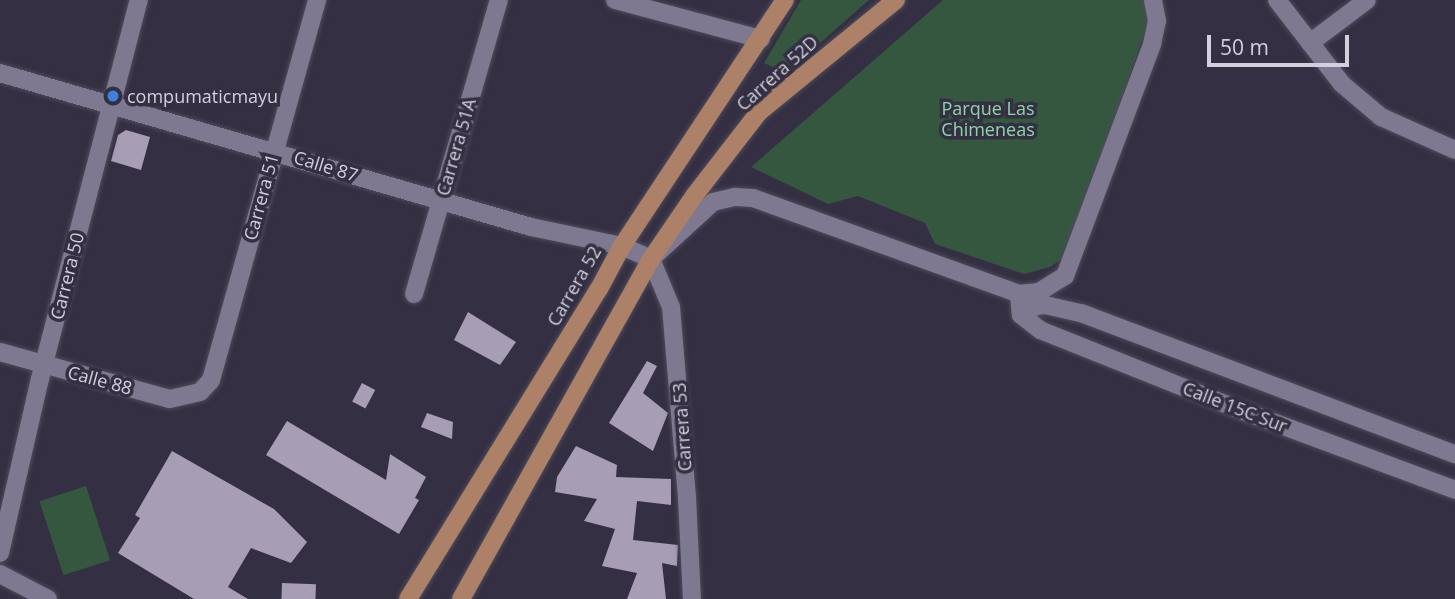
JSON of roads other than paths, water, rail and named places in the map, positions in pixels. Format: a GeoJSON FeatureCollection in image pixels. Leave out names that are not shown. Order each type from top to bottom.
{"type":"FeatureCollection","features":[{"type":"Feature","properties":{"kind":"main road","name":"Carrera 52"},"geometry":{"type":"LineString","coordinates":[[408,599],[599,289],[622,246],[785,0]]}},
{"type":"Feature","properties":{"kind":"main road","name":"Carrera 52D"},"geometry":{"type":"LineString","coordinates":[[650,259],[759,112],[896,0]]}},
{"type":"Feature","properties":{"kind":"main road"},"geometry":{"type":"LineString","coordinates":[[461,599],[650,259]]}},
{"type":"Feature","properties":{"kind":"street","name":"Carrera 50"},"geometry":{"type":"LineString","coordinates":[[0,553],[6,495],[44,365],[139,0]]}},
{"type":"Feature","properties":{"kind":"street","name":"Carrera 51"},"geometry":{"type":"LineString","coordinates":[[200,392],[211,380],[317,0]]}},
{"type":"Feature","properties":{"kind":"street","name":"Carrera 51A"},"geometry":{"type":"LineString","coordinates":[[414,294],[499,0]]}},
{"type":"Feature","properties":{"kind":"street"},"geometry":{"type":"LineString","coordinates":[[615,0],[761,39]]}},
{"type":"Feature","properties":{"kind":"street"},"geometry":{"type":"LineString","coordinates":[[1081,313],[1066,291],[1065,276],[1152,44],[1157,21],[1153,0]]}},
{"type":"Feature","properties":{"kind":"street"},"geometry":{"type":"LineString","coordinates":[[1277,0],[1342,84],[1381,117],[1455,150]]}},
{"type":"Feature","properties":{"kind":"street"},"geometry":{"type":"LineString","coordinates":[[1310,43],[1367,0]]}},
{"type":"Feature","properties":{"kind":"street","name":"Calle 87"},"geometry":{"type":"LineString","coordinates":[[0,74],[274,150],[531,227],[622,246],[650,259]]}},
{"type":"Feature","properties":{"kind":"street"},"geometry":{"type":"LineString","coordinates":[[650,259],[713,202],[735,197],[752,198],[1019,294],[1040,292],[1065,276]]}},
{"type":"Feature","properties":{"kind":"street","name":"Carrera 53"},"geometry":{"type":"LineString","coordinates":[[650,259],[671,307],[692,599]]}},
{"type":"Feature","properties":{"kind":"street"},"geometry":{"type":"LineString","coordinates":[[1019,294],[1021,315]]}},
{"type":"Feature","properties":{"kind":"street","name":"Calle 15C Sur"},"geometry":{"type":"LineString","coordinates":[[1455,454],[1081,313],[1045,305],[1036,306],[1021,315],[1040,330],[1455,490]]}},
{"type":"Feature","properties":{"kind":"street","name":"Calle 88"},"geometry":{"type":"LineString","coordinates":[[0,352],[170,399],[200,392]]}},
{"type":"Feature","properties":{"kind":"street"},"geometry":{"type":"LineString","coordinates":[[0,574],[48,599]]}},
{"type":"Feature","properties":{"kind":"place","name":"compumaticmayu"},"geometry":{"type":"Point","coordinates":[113,96]}},
{"type":"Feature","properties":{"kind":"park label","name":"Parque Las Chimeneas"},"geometry":{"type":"Point","coordinates":[988,119]}}]}
